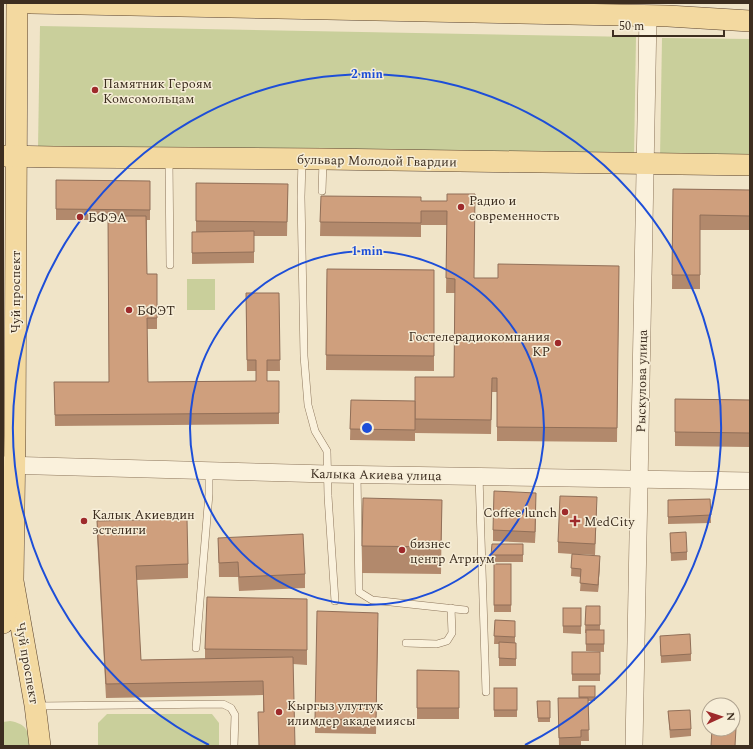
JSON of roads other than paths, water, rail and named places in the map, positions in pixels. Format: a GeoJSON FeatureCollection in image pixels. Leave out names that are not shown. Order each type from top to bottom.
{"type":"FeatureCollection","features":[{"type":"Feature","properties":{"kind":"main road","name":"Чуй проспект"},"geometry":{"type":"LineString","coordinates":[[17,3],[9,156],[9,466],[13,581],[36,706],[40,746]]}},
{"type":"Feature","properties":{"kind":"main road"},"geometry":{"type":"LineString","coordinates":[[31,3],[648,16],[750,21]]}},
{"type":"Feature","properties":{"kind":"main road","name":"бульвар Молодой Гвардии"},"geometry":{"type":"LineString","coordinates":[[9,156],[323,158],[750,165]]}},
{"type":"Feature","properties":{"kind":"main road","name":"Чуй проспект"},"geometry":{"type":"LineString","coordinates":[[3,623],[13,581]]}},
{"type":"Feature","properties":{"kind":"street","name":"Рыскулова улица"},"geometry":{"type":"LineString","coordinates":[[634,746],[648,16]]}},
{"type":"Feature","properties":{"kind":"street","name":"Калыка Акиева улица"},"geometry":{"type":"LineString","coordinates":[[9,466],[328,474],[357,473],[750,481]]}},
{"type":"Feature","properties":{"kind":"lane"},"geometry":{"type":"LineString","coordinates":[[169,158],[170,265]]}},
{"type":"Feature","properties":{"kind":"lane"},"geometry":{"type":"LineString","coordinates":[[302,158],[301,197],[304,356],[308,405],[315,431],[327,451],[335,601]]}},
{"type":"Feature","properties":{"kind":"lane"},"geometry":{"type":"LineString","coordinates":[[322,191],[323,158]]}},
{"type":"Feature","properties":{"kind":"lane"},"geometry":{"type":"LineString","coordinates":[[196,648],[209,494],[209,470]]}},
{"type":"Feature","properties":{"kind":"lane"},"geometry":{"type":"LineString","coordinates":[[357,473],[359,592],[372,600],[465,610]]}},
{"type":"Feature","properties":{"kind":"lane"},"geometry":{"type":"LineString","coordinates":[[479,476],[486,692]]}},
{"type":"Feature","properties":{"kind":"lane"},"geometry":{"type":"LineString","coordinates":[[406,642],[437,644],[447,642],[452,633],[451,608]]}},
{"type":"Feature","properties":{"kind":"lane"},"geometry":{"type":"LineString","coordinates":[[36,706],[223,704],[231,708],[235,715],[234,746]]}},
{"type":"Feature","properties":{"kind":"place","name":"Памятник Героям Комсомольцам"},"geometry":{"type":"Point","coordinates":[95,90]}},
{"type":"Feature","properties":{"kind":"place","name":"Радио и современность"},"geometry":{"type":"Point","coordinates":[461,207]}},
{"type":"Feature","properties":{"kind":"place","name":"БФЭА"},"geometry":{"type":"Point","coordinates":[80,217]}},
{"type":"Feature","properties":{"kind":"place","name":"БФЭТ"},"geometry":{"type":"Point","coordinates":[129,310]}},
{"type":"Feature","properties":{"kind":"place","name":"Гостелерадиокомпания КР"},"geometry":{"type":"Point","coordinates":[558,343]}},
{"type":"Feature","properties":{"kind":"place","name":"Coffee lunch"},"geometry":{"type":"Point","coordinates":[565,512]}},
{"type":"Feature","properties":{"kind":"place","name":"Калык Акиевдин эстелиги"},"geometry":{"type":"Point","coordinates":[84,521]}},
{"type":"Feature","properties":{"kind":"place","name":"MedCity"},"geometry":{"type":"Point","coordinates":[575,521]}},
{"type":"Feature","properties":{"kind":"place","name":"бизнес центр Атриум"},"geometry":{"type":"Point","coordinates":[402,550]}},
{"type":"Feature","properties":{"kind":"place","name":"Кыргыз улуттук илимдер академиясы"},"geometry":{"type":"Point","coordinates":[279,712]}}]}
